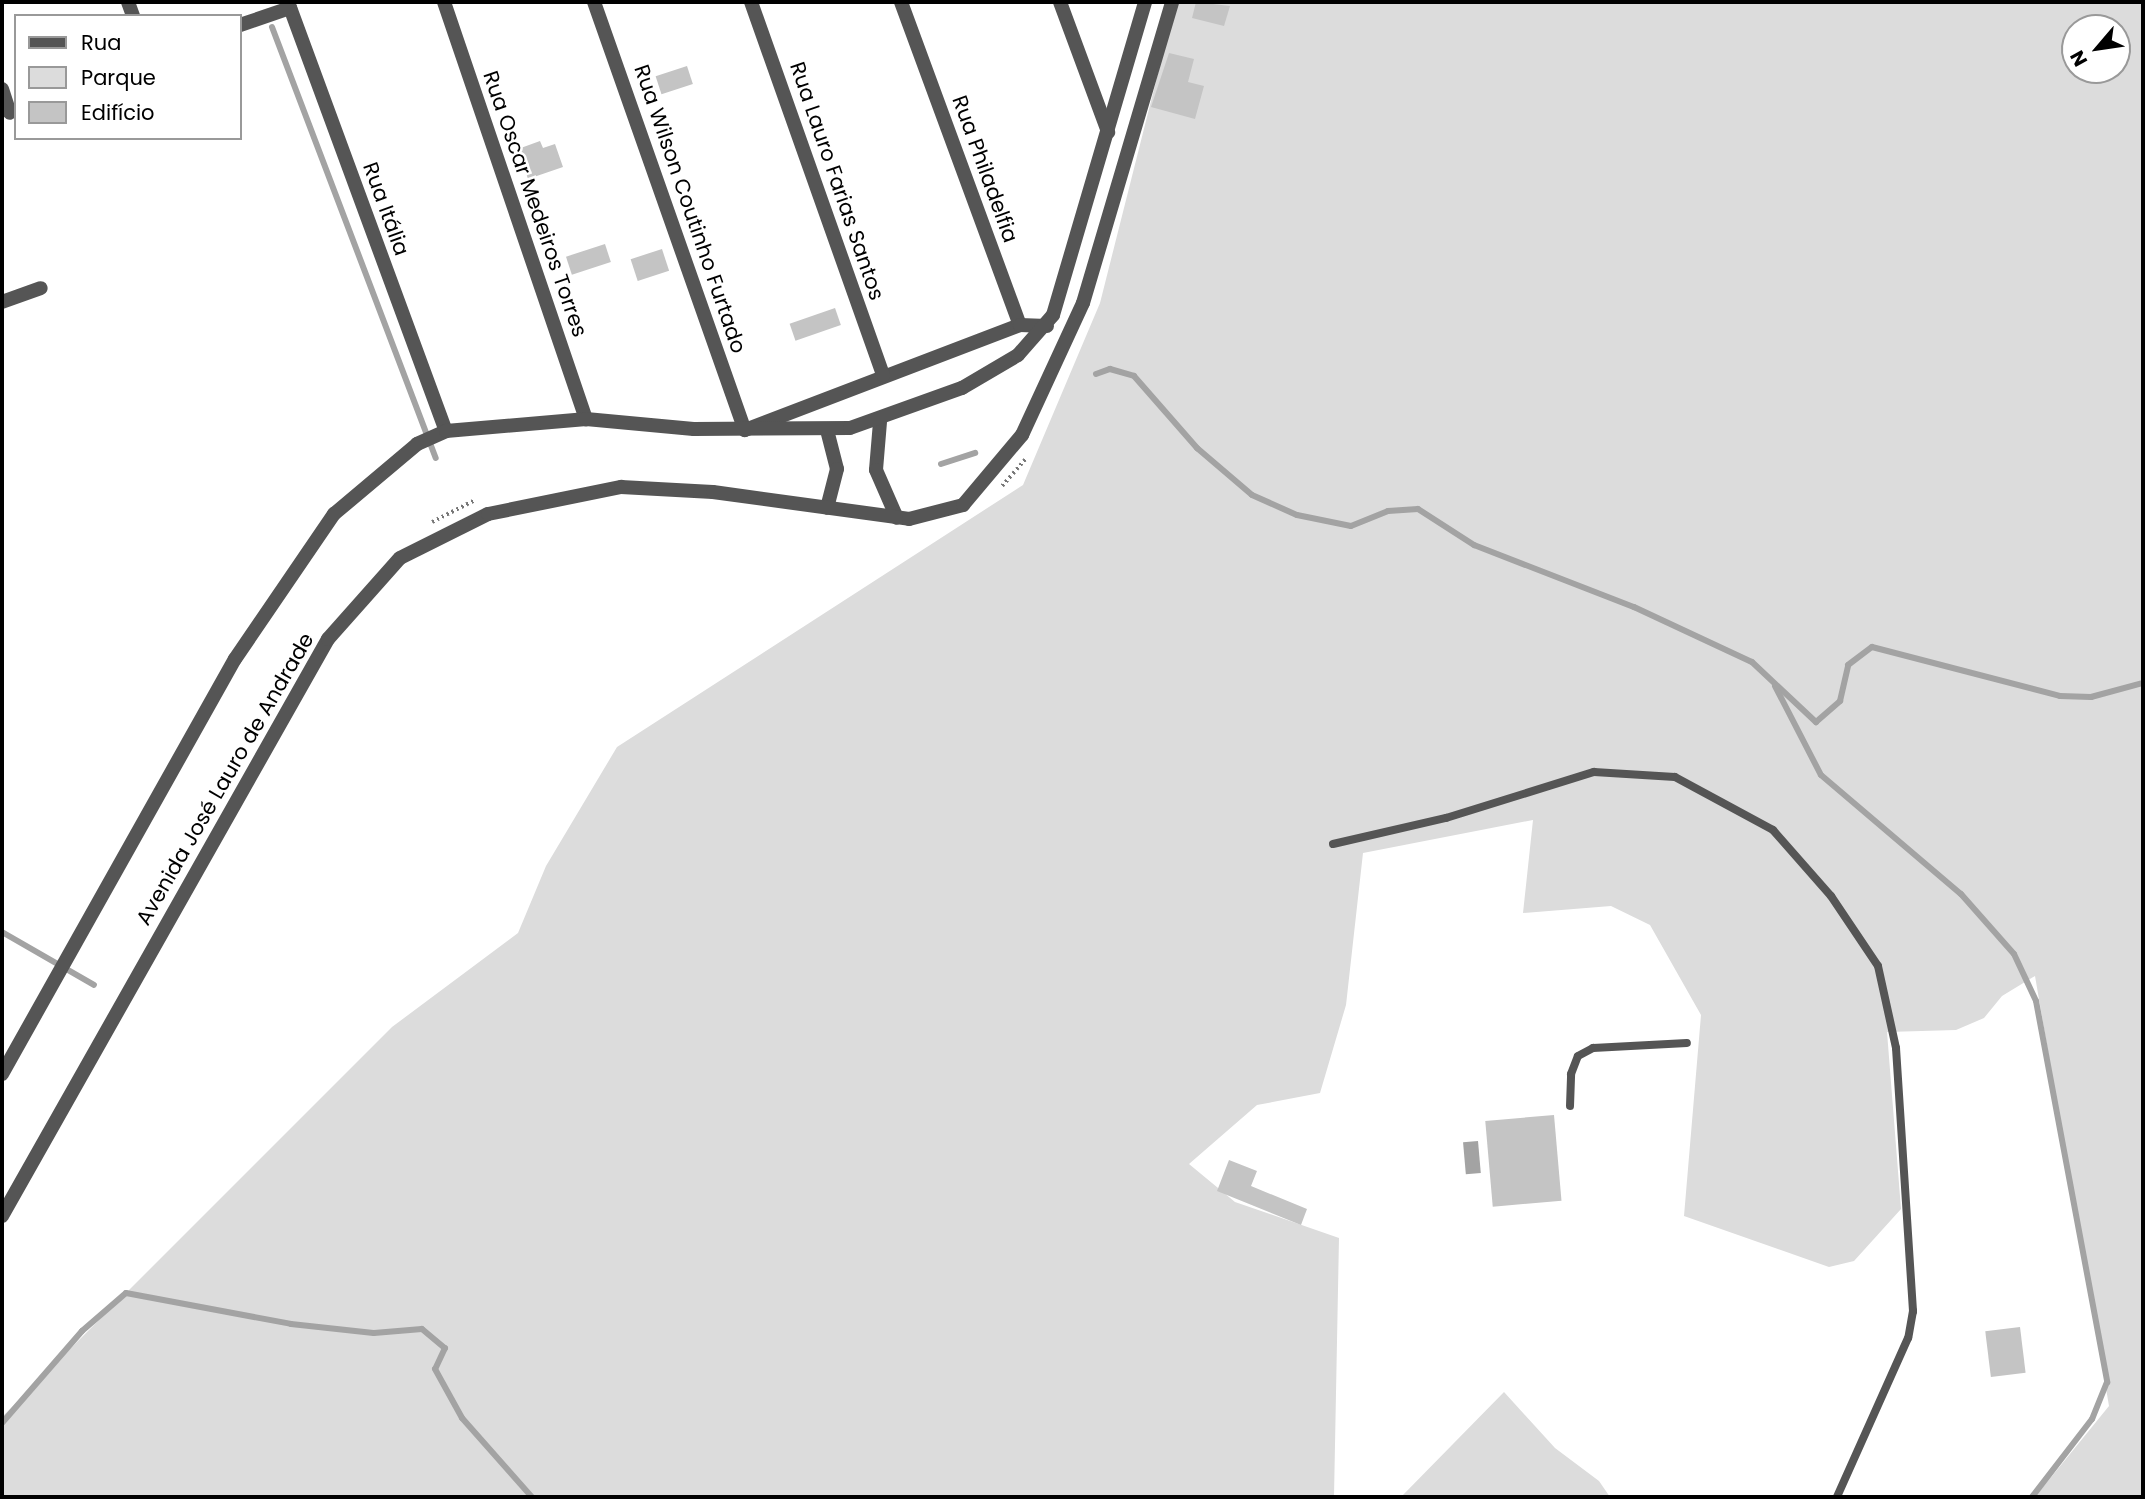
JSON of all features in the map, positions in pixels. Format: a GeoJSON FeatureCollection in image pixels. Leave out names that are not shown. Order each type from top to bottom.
{"type":"FeatureCollection","features":[{"type":"Feature","properties":{"kind":"street","name":"Rua Oscar Medeiros Torres"},"geometry":{"type":"LineString","coordinates":[[444,2],[586,419]]}},
{"type":"Feature","properties":{"kind":"street","name":"Rua Wilson Coutinho Furtado"},"geometry":{"type":"LineString","coordinates":[[594,2],[745,430]]}},
{"type":"Feature","properties":{"kind":"street","name":"Rua Lauro Farias Santos"},"geometry":{"type":"LineString","coordinates":[[751,2],[883,375]]}},
{"type":"Feature","properties":{"kind":"street","name":"Rua Philadelfia"},"geometry":{"type":"LineString","coordinates":[[901,2],[1020,325]]}},
{"type":"Feature","properties":{"kind":"street"},"geometry":{"type":"LineString","coordinates":[[1060,2],[1108,132]]}},
{"type":"Feature","properties":{"kind":"street"},"geometry":{"type":"LineString","coordinates":[[2,1074],[235,659],[334,514],[417,444],[441,432],[586,419],[745,430],[827,430],[880,422],[985,375],[1018,355],[1047,326],[1108,132],[1145,2]]}},
{"type":"Feature","properties":{"kind":"street","name":"Avenida José Lauro de Andrade"},"geometry":{"type":"LineString","coordinates":[[2,1216],[328,639],[400,558],[488,513],[621,487],[897,517],[938,515],[963,505],[1022,435],[1083,303],[1172,2]]}},
{"type":"Feature","properties":{"kind":"street"},"geometry":{"type":"LineString","coordinates":[[242,24],[289,5]]}},
{"type":"Feature","properties":{"kind":"street","name":"Rua Itália"},"geometry":{"type":"LineString","coordinates":[[289,5],[441,432]]}},
{"type":"Feature","properties":{"kind":"street"},"geometry":{"type":"LineString","coordinates":[[2,89],[9,114]]}},
{"type":"Feature","properties":{"kind":"street"},"geometry":{"type":"LineString","coordinates":[[2,302],[41,288]]}},
{"type":"Feature","properties":{"kind":"street"},"geometry":{"type":"LineString","coordinates":[[745,430],[883,375],[1020,325],[1047,326]]}},
{"type":"Feature","properties":{"kind":"street"},"geometry":{"type":"LineString","coordinates":[[880,422],[876,470],[897,517]]}},
{"type":"Feature","properties":{"kind":"street"},"geometry":{"type":"LineString","coordinates":[[827,430],[837,469],[827,508]]}},
{"type":"Feature","properties":{"kind":"lane"},"geometry":{"type":"LineString","coordinates":[[1333,844],[1447,818],[1594,772],[1675,777],[1773,830],[1831,896],[1878,966],[1896,1048],[1913,1311],[1908,1338],[1837,1497]]}},
{"type":"Feature","properties":{"kind":"lane"},"geometry":{"type":"LineString","coordinates":[[1570,1106],[1571,1074],[1578,1056],[1592,1048],[1687,1044]]}},
{"type":"Feature","properties":{"kind":"path"},"geometry":{"type":"LineString","coordinates":[[990,495],[1017,474],[1029,453]]}},
{"type":"Feature","properties":{"kind":"path"},"geometry":{"type":"LineString","coordinates":[[419,528],[479,499]]}},
{"type":"Feature","properties":{"kind":"green space"},"geometry":{"type":"Polygon","coordinates":[[[1176,2],[2143,2],[2143,1497],[2035,1497],[2109,1406],[2035,976],[2002,996],[1984,1018],[1956,1030],[1887,1032],[1901,1209],[1854,1261],[1829,1267],[1684,1216],[1701,1015],[1650,925],[1611,906],[1523,913],[1533,820],[1363,853],[1346,1005],[1320,1093],[1257,1105],[1189,1164],[1235,1202],[1339,1238],[1334,1497],[2,1497],[2,1417],[392,1027],[518,933],[546,866],[617,747],[1023,485],[1100,303],[1176,2]]]}},
{"type":"Feature","properties":{"kind":"green space"},"geometry":{"type":"Polygon","coordinates":[[[1504,1392],[1555,1448],[1599,1481],[1610,1497],[1401,1497],[1504,1392]]]}},
{"type":"Feature","properties":{"kind":"shaded area"},"geometry":{"type":"Polygon","coordinates":[[[1478,1141],[1481,1173],[1466,1174],[1463,1142],[1478,1141]]]}},
{"type":"Feature","properties":{"kind":"building"},"geometry":{"type":"Polygon","coordinates":[[[1196,2],[1230,6],[1224,26],[1192,18],[1196,2]]]}},
{"type":"Feature","properties":{"kind":"building"},"geometry":{"type":"Polygon","coordinates":[[[1169,53],[1194,59],[1188,82],[1204,86],[1195,119],[1151,107],[1169,53]]]}},
{"type":"Feature","properties":{"kind":"building"},"geometry":{"type":"Polygon","coordinates":[[[687,66],[693,84],[661,94],[656,76],[687,66]]]}},
{"type":"Feature","properties":{"kind":"building"},"geometry":{"type":"Polygon","coordinates":[[[540,141],[543,148],[555,144],[563,167],[528,179],[518,149],[540,141]]]}},
{"type":"Feature","properties":{"kind":"building"},"geometry":{"type":"Polygon","coordinates":[[[605,244],[611,262],[572,275],[566,257],[605,244]]]}},
{"type":"Feature","properties":{"kind":"building"},"geometry":{"type":"Polygon","coordinates":[[[662,249],[669,271],[638,281],[631,259],[662,249]]]}},
{"type":"Feature","properties":{"kind":"building"},"geometry":{"type":"Polygon","coordinates":[[[835,308],[841,325],[795,341],[790,324],[835,308]]]}},
{"type":"Feature","properties":{"kind":"building"},"geometry":{"type":"Polygon","coordinates":[[[1554,1115],[1561,1201],[1493,1207],[1485,1121],[1554,1115]]]}},
{"type":"Feature","properties":{"kind":"building"},"geometry":{"type":"Polygon","coordinates":[[[1229,1160],[1257,1171],[1251,1186],[1307,1209],[1301,1225],[1217,1191],[1229,1160]]]}},
{"type":"Feature","properties":{"kind":"building"},"geometry":{"type":"Polygon","coordinates":[[[2020,1327],[2026,1373],[1991,1377],[1985,1331],[2020,1327]]]}},
{"type":"Feature","properties":{"kind":"waterway"},"geometry":{"type":"LineString","coordinates":[[272,27],[436,458]]}},
{"type":"Feature","properties":{"kind":"waterway"},"geometry":{"type":"LineString","coordinates":[[1096,374],[1110,369],[1134,376],[1197,448],[1252,495],[1297,515],[1351,526],[1388,511],[1418,509],[1474,545],[1634,607],[1752,662],[1816,722],[1840,701],[1848,665],[1872,647],[2060,696],[2091,697],[2143,683]]}},
{"type":"Feature","properties":{"kind":"waterway"},"geometry":{"type":"LineString","coordinates":[[941,464],[975,453]]}},
{"type":"Feature","properties":{"kind":"waterway"},"geometry":{"type":"LineString","coordinates":[[1775,686],[1821,775],[1961,894],[2014,954],[2036,1001],[2107,1382],[2092,1419],[2032,1497]]}},
{"type":"Feature","properties":{"kind":"waterway"},"geometry":{"type":"LineString","coordinates":[[2,932],[94,985]]}},
{"type":"Feature","properties":{"kind":"waterway"},"geometry":{"type":"LineString","coordinates":[[2,1423],[82,1331],[126,1293],[291,1324],[374,1333],[422,1329],[445,1348],[435,1369],[462,1418],[532,1497]]}}]}
